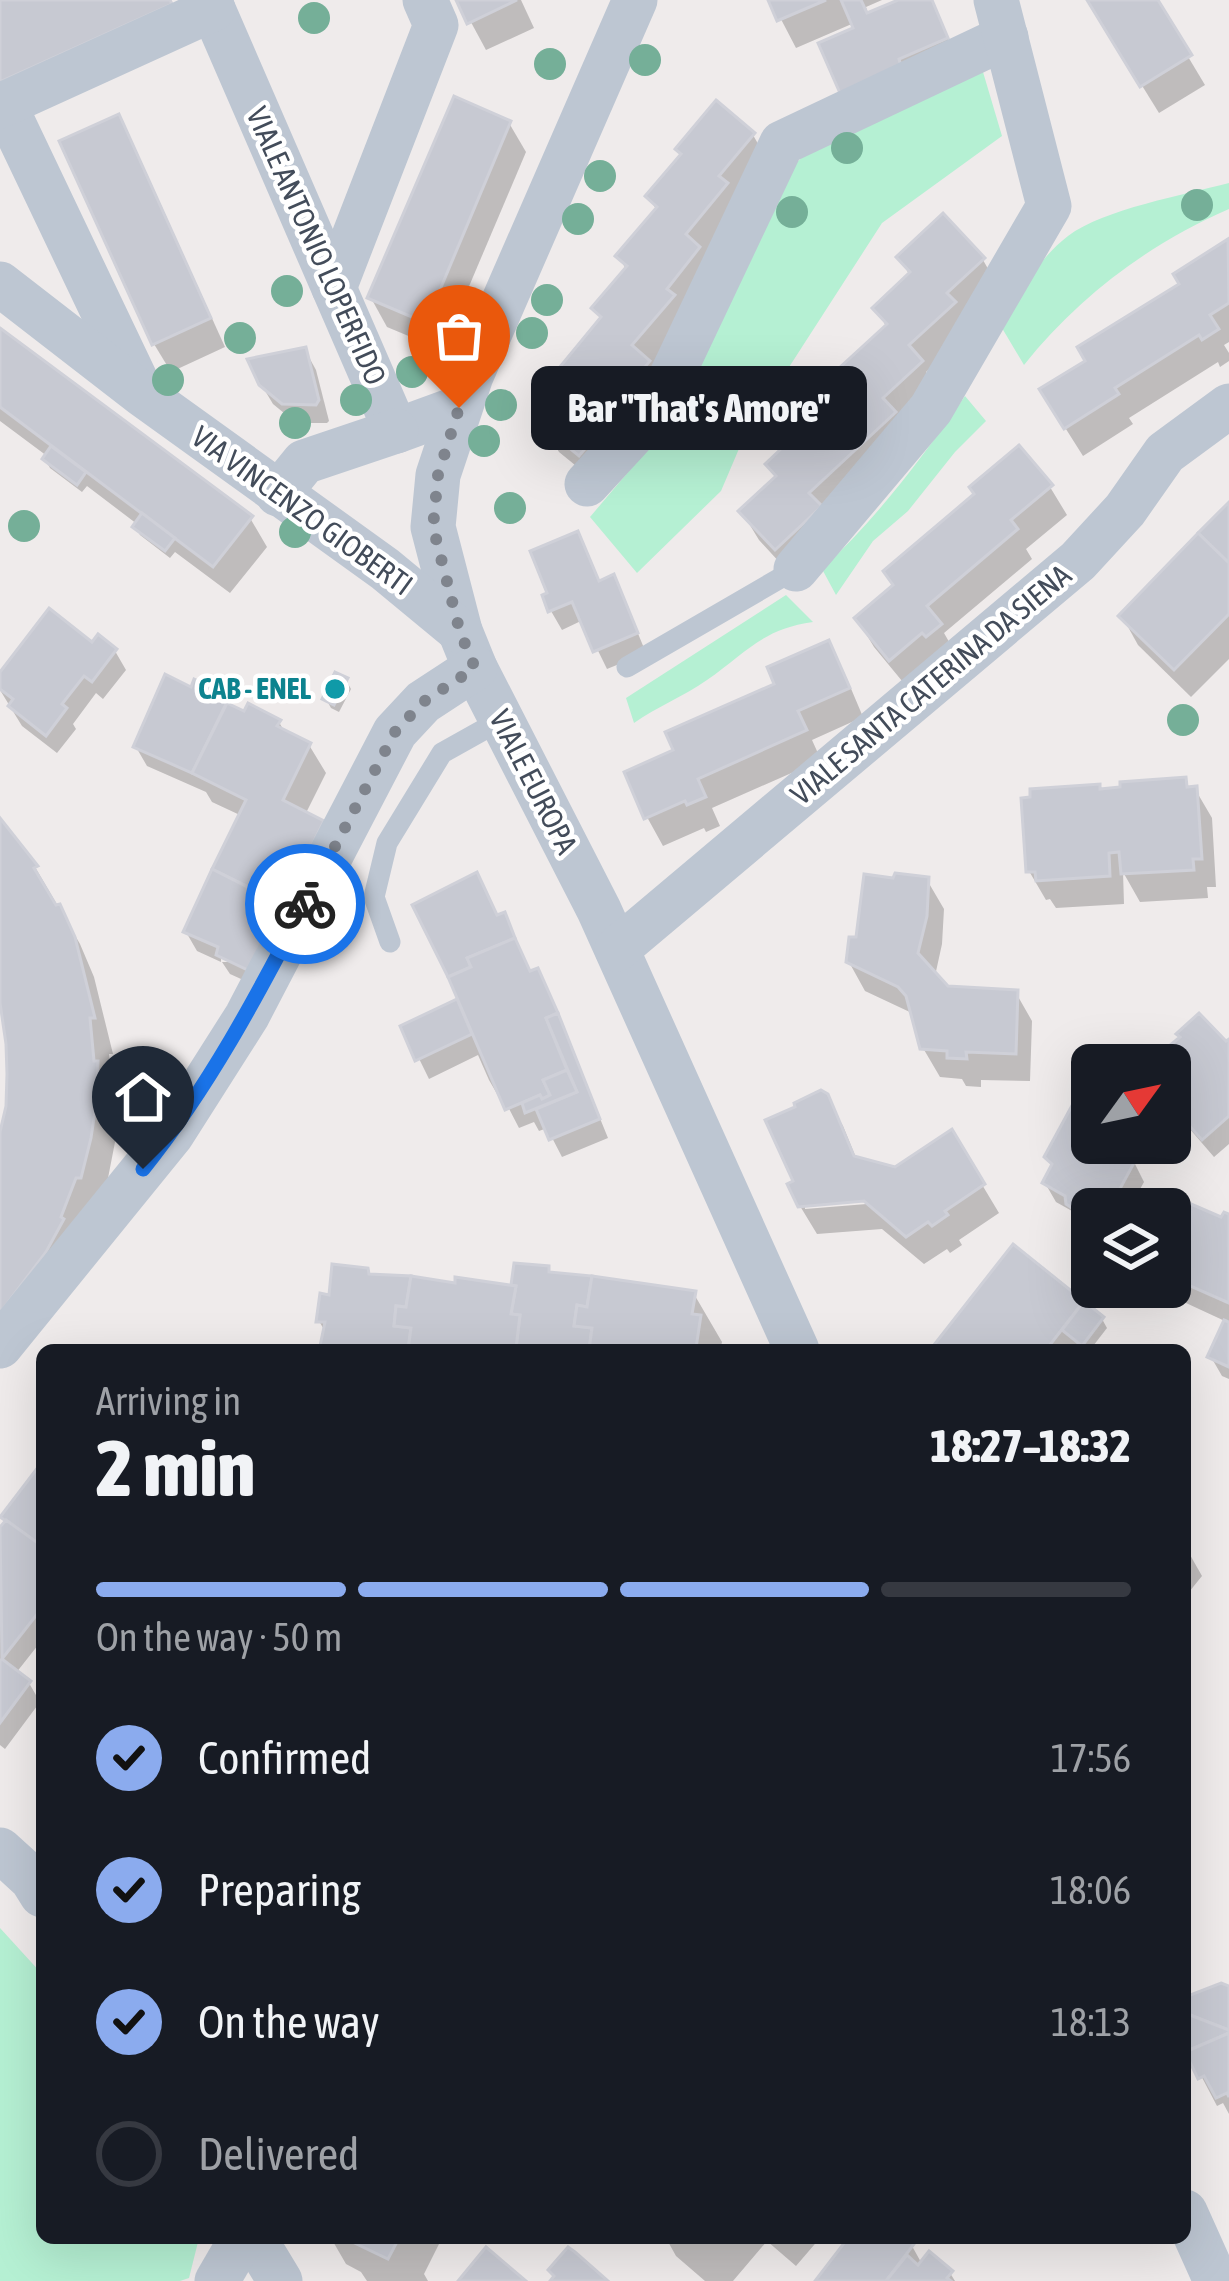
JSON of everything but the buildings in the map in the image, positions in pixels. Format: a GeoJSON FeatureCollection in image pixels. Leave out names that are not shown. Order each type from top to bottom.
{"type":"FeatureCollection","features":[{"type":"Feature","properties":{"kind":"street"},"geometry":{"type":"LineString","coordinates":[[334,288],[436,25],[425,0]]}},
{"type":"Feature","properties":{"kind":"street","name":"VIALE EUROPA"},"geometry":{"type":"LineString","coordinates":[[635,0],[459,408],[438,475],[433,527],[468,650],[617,949],[794,1344]]}},
{"type":"Feature","properties":{"kind":"street"},"geometry":{"type":"LineString","coordinates":[[2,105],[211,4]]}},
{"type":"Feature","properties":{"kind":"street","name":"VIALE ANTONIO LOPERFIDO"},"geometry":{"type":"LineString","coordinates":[[211,4],[396,430]]}},
{"type":"Feature","properties":{"kind":"street"},"geometry":{"type":"LineString","coordinates":[[587,484],[656,409],[782,143],[1001,19],[1049,206],[932,409],[796,569]]}},
{"type":"Feature","properties":{"kind":"street","name":"VIA VINCENZO GIOBERTI"},"geometry":{"type":"LineString","coordinates":[[2,105],[142,394]]}},
{"type":"Feature","properties":{"kind":"street","name":"VIA VINCENZO GIOBERTI"},"geometry":{"type":"LineString","coordinates":[[0,284],[142,394],[385,569],[468,650]]}},
{"type":"Feature","properties":{"kind":"street","name":"VIALE SANTA CATERINA DA SIENA"},"geometry":{"type":"LineString","coordinates":[[617,949],[1078,561],[1125,510],[1166,453],[1229,406]]}},
{"type":"Feature","properties":{"kind":"street"},"geometry":{"type":"LineString","coordinates":[[278,494],[304,462],[459,408]]}},
{"type":"Feature","properties":{"kind":"street"},"geometry":{"type":"LineString","coordinates":[[0,1346],[172,1133],[247,1016],[395,732],[468,650]]}},
{"type":"Feature","properties":{"kind":"street"},"geometry":{"type":"LineString","coordinates":[[0,1850],[36,1885]]}},
{"type":"Feature","properties":{"kind":"street"},"geometry":{"type":"LineString","coordinates":[[1191,2225],[1216,2281]]}},
{"type":"Feature","properties":{"kind":"street"},"geometry":{"type":"LineString","coordinates":[[217,2281],[239,2244]]}},
{"type":"Feature","properties":{"kind":"street"},"geometry":{"type":"LineString","coordinates":[[258,2244],[280,2281]]}},
{"type":"Feature","properties":{"kind":"lane"},"geometry":{"type":"LineString","coordinates":[[627,667],[796,569]]}},
{"type":"Feature","properties":{"kind":"lane"},"geometry":{"type":"LineString","coordinates":[[390,942],[374,897],[387,843],[442,753],[502,720]]}},
{"type":"Feature","properties":{"kind":"green space"},"geometry":{"type":"Polygon","coordinates":[[[983,72],[1002,136],[882,223],[744,437],[721,491],[637,573],[590,517],[657,438],[793,166],[816,144],[983,72]]]}},
{"type":"Feature","properties":{"kind":"green space"},"geometry":{"type":"Polygon","coordinates":[[[1229,183],[1229,209],[1171,238],[1117,274],[1024,365],[1002,328],[1030,278],[1057,245],[1102,218],[1229,183]]]}},
{"type":"Feature","properties":{"kind":"green space"},"geometry":{"type":"Polygon","coordinates":[[[965,396],[986,421],[908,511],[873,541],[836,595],[822,569],[898,486],[965,396]]]}},
{"type":"Feature","properties":{"kind":"green space"},"geometry":{"type":"Polygon","coordinates":[[[786,595],[813,622],[767,636],[698,686],[634,723],[626,698],[786,595]]]}},
{"type":"Feature","properties":{"kind":"green space"},"geometry":{"type":"Polygon","coordinates":[[[0,1928],[36,1967],[36,2244],[198,2244],[189,2278],[180,2281],[0,2281],[0,1928]]]}},
{"type":"Feature","properties":{"kind":"way so far"},"geometry":{"type":"LineString","coordinates":[[305,904],[395,732],[423,702],[475,668],[460,632],[433,527],[438,475],[459,408]]}},
{"type":"Feature","properties":{"kind":"place","name":"Bar \"That's Amore\""},"geometry":{"type":"Point","coordinates":[459,408]}},
{"type":"Feature","properties":{"kind":"place","name":"CAB - ENEL"},"geometry":{"type":"Point","coordinates":[335,689]}},
{"type":"Feature","properties":{"kind":"route"},"geometry":{"type":"LineString","coordinates":[[143,1169],[172,1133],[247,1016],[305,904]]}}]}
